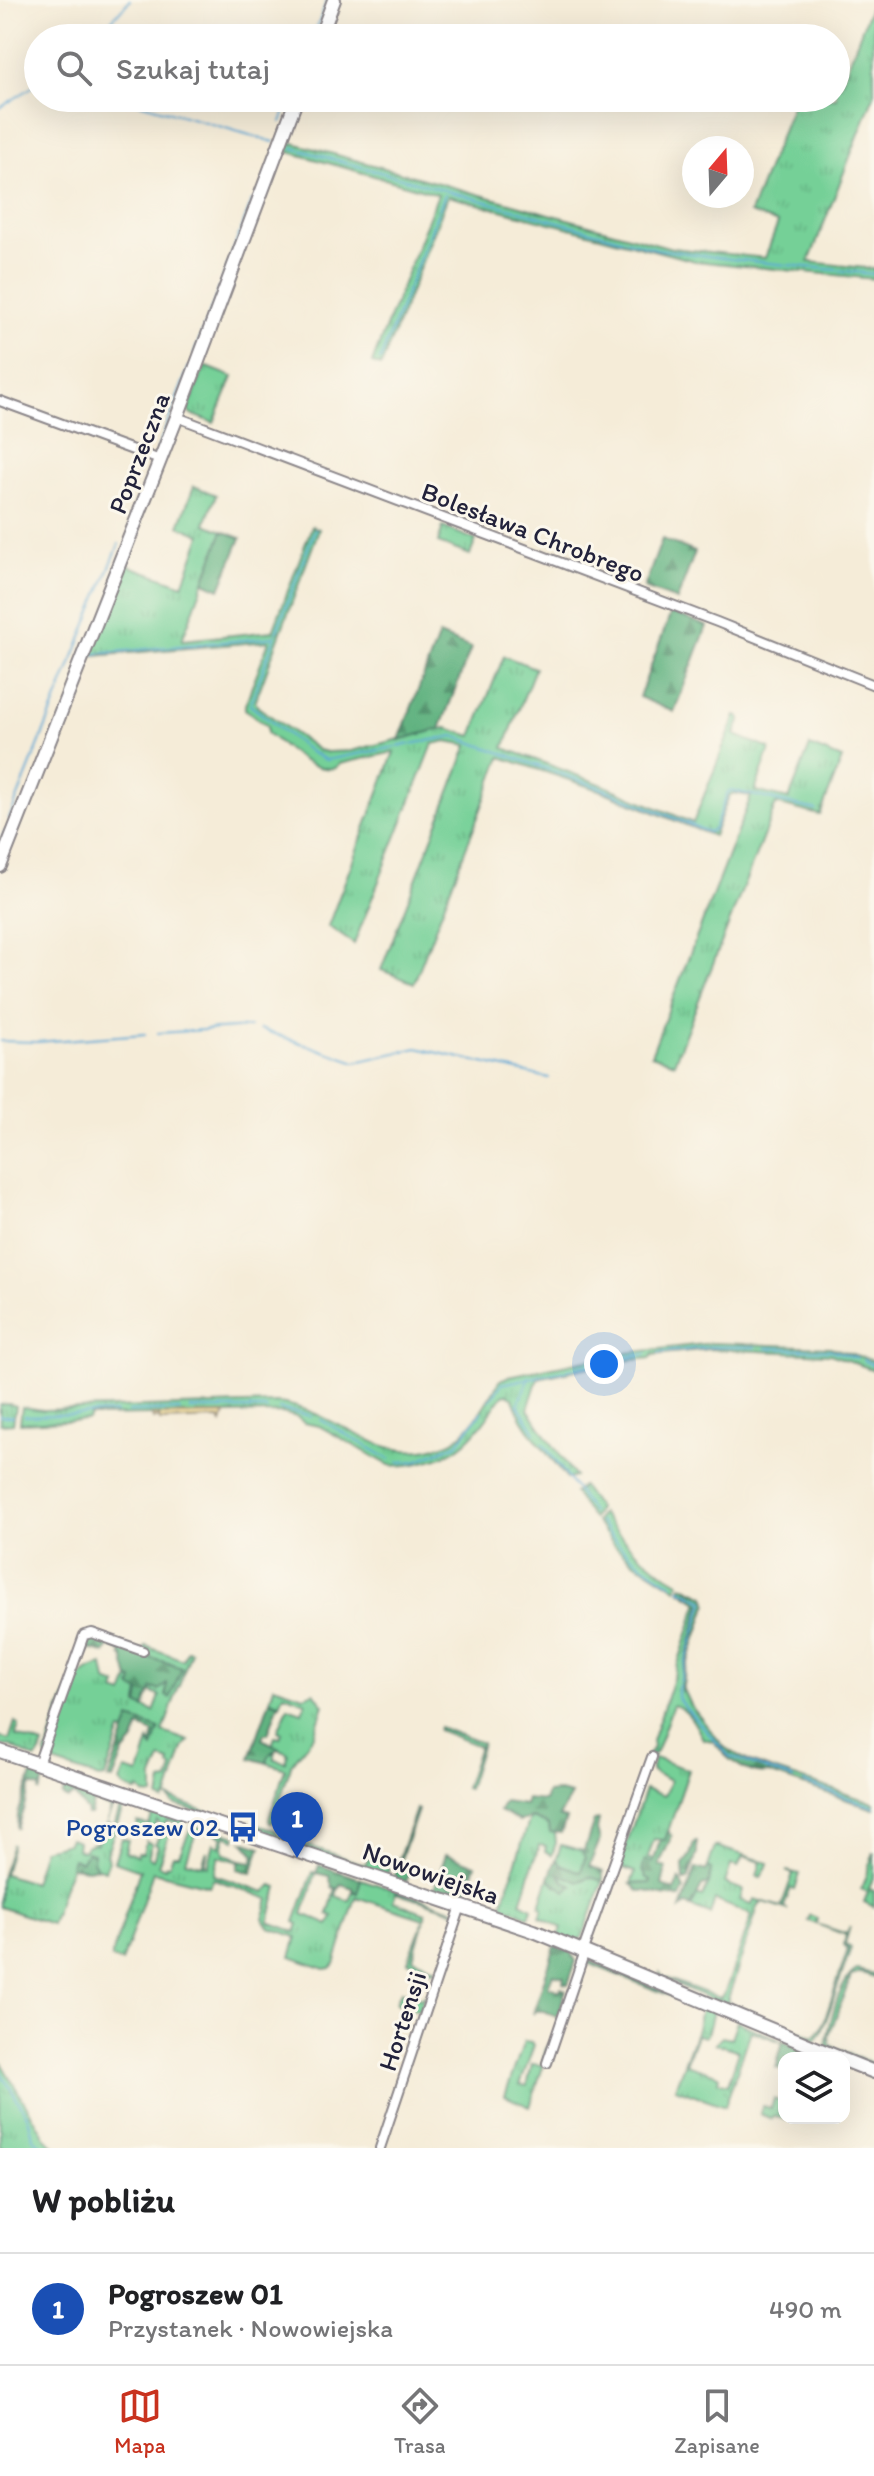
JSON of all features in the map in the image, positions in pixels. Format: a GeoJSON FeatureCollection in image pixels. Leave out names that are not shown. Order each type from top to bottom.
{"type":"FeatureCollection","features":[{"type":"Feature","properties":{"kind":"street"},"geometry":{"type":"LineString","coordinates":[[325,24],[334,0]]}},
{"type":"Feature","properties":{"kind":"street","name":"Poprzeczna"},"geometry":{"type":"LineString","coordinates":[[0,866],[177,417],[292,112]]}},
{"type":"Feature","properties":{"kind":"street"},"geometry":{"type":"LineString","coordinates":[[0,401],[160,460]]}},
{"type":"Feature","properties":{"kind":"street","name":"Bolesława Chrobrego"},"geometry":{"type":"LineString","coordinates":[[177,417],[717,622],[874,685]]}},
{"type":"Feature","properties":{"kind":"street"},"geometry":{"type":"LineString","coordinates":[[38,1764],[84,1635],[92,1633],[143,1651]]}},
{"type":"Feature","properties":{"kind":"street","name":"Nowowiejska"},"geometry":{"type":"LineString","coordinates":[[0,1751],[461,1906],[584,1951],[825,2052]]}},
{"type":"Feature","properties":{"kind":"street"},"geometry":{"type":"LineString","coordinates":[[547,2063],[652,1757]]}},
{"type":"Feature","properties":{"kind":"street","name":"Hortensji"},"geometry":{"type":"LineString","coordinates":[[380,2148],[461,1906]]}},
{"type":"Feature","properties":{"kind":"street","name":"Nowowiejska"},"geometry":{"type":"LineString","coordinates":[[850,2062],[874,2072]]}},
{"type":"Feature","properties":{"kind":"green space"},"geometry":{"type":"Polygon","coordinates":[[[873,0],[874,95],[809,262],[874,269],[874,279],[695,261],[448,196],[381,366],[372,363],[438,194],[286,151],[290,142],[672,248],[765,258],[778,223],[750,213],[790,112],[850,112],[850,60],[873,0]]]}},
{"type":"Feature","properties":{"kind":"green space"},"geometry":{"type":"Polygon","coordinates":[[[205,366],[233,377],[214,423],[188,410],[205,366]]]}},
{"type":"Feature","properties":{"kind":"green space"},"geometry":{"type":"Polygon","coordinates":[[[194,486],[216,495],[205,524],[223,531],[182,640],[273,631],[312,526],[319,529],[255,702],[318,750],[351,751],[447,728],[472,736],[504,656],[535,668],[504,748],[693,823],[736,716],[741,718],[735,735],[770,749],[755,791],[789,799],[810,746],[842,759],[820,815],[776,804],[674,1063],[651,1055],[751,796],[733,793],[729,796],[713,836],[602,791],[501,757],[414,983],[381,970],[468,745],[447,741],[433,744],[354,944],[328,926],[394,752],[325,768],[298,758],[267,733],[267,726],[245,709],[245,705],[269,641],[92,656],[127,565],[183,585],[201,535],[179,526],[194,486]]]}},
{"type":"Feature","properties":{"kind":"green space"},"geometry":{"type":"Polygon","coordinates":[[[443,527],[476,540],[470,555],[438,543],[443,527]]]}},
{"type":"Feature","properties":{"kind":"green space"},"geometry":{"type":"Polygon","coordinates":[[[223,531],[241,538],[220,589],[204,582],[223,531]]]}},
{"type":"Feature","properties":{"kind":"green space"},"geometry":{"type":"Polygon","coordinates":[[[662,539],[695,552],[677,600],[644,588],[662,539]]]}},
{"type":"Feature","properties":{"kind":"green space"},"geometry":{"type":"Polygon","coordinates":[[[671,613],[707,626],[674,712],[639,697],[671,613]]]}},
{"type":"Feature","properties":{"kind":"green space"},"geometry":{"type":"Polygon","coordinates":[[[439,635],[471,648],[440,729],[399,740],[439,635]]]}},
{"type":"Feature","properties":{"kind":"green space"},"geometry":{"type":"Polygon","coordinates":[[[713,1343],[830,1347],[874,1361],[874,1370],[830,1354],[710,1349],[652,1355],[651,1358],[613,1362],[538,1378],[528,1409],[575,1477],[567,1479],[529,1429],[513,1398],[507,1394],[503,1395],[468,1440],[455,1450],[427,1461],[397,1466],[389,1465],[319,1426],[282,1413],[90,1416],[88,1420],[20,1423],[22,1407],[43,1410],[278,1403],[319,1416],[377,1443],[397,1449],[418,1450],[440,1446],[463,1434],[501,1380],[509,1376],[616,1354],[713,1343]]]}},
{"type":"Feature","properties":{"kind":"green space"},"geometry":{"type":"Polygon","coordinates":[[[0,1405],[16,1406],[13,1423],[0,1424],[0,1405]]]}},
{"type":"Feature","properties":{"kind":"green space"},"geometry":{"type":"Polygon","coordinates":[[[582,1486],[598,1508],[593,1519],[574,1493],[582,1486]]]}},
{"type":"Feature","properties":{"kind":"green space"},"geometry":{"type":"Polygon","coordinates":[[[601,1513],[637,1552],[679,1582],[677,1589],[615,1546],[596,1522],[601,1513]]]}},
{"type":"Feature","properties":{"kind":"green space"},"geometry":{"type":"Polygon","coordinates":[[[682,1585],[705,1596],[708,1603],[685,1671],[682,1692],[680,1683],[701,1604],[681,1591],[682,1585]]]}},
{"type":"Feature","properties":{"kind":"green space"},"geometry":{"type":"Polygon","coordinates":[[[699,1601],[701,1604],[680,1683],[690,1705],[724,1747],[721,1750],[713,1741],[703,1739],[688,1714],[673,1705],[656,1752],[651,1757],[648,1755],[653,1747],[652,1741],[699,1601]]]}},
{"type":"Feature","properties":{"kind":"green space"},"geometry":{"type":"Polygon","coordinates":[[[88,1638],[182,1668],[170,1698],[166,1696],[167,1684],[159,1690],[152,1688],[144,1708],[138,1704],[140,1692],[131,1687],[133,1680],[129,1679],[121,1651],[109,1646],[105,1653],[89,1649],[86,1655],[83,1653],[88,1638]]]}},
{"type":"Feature","properties":{"kind":"green space"},"geometry":{"type":"Polygon","coordinates":[[[146,1646],[183,1660],[187,1650],[191,1651],[163,1732],[189,1741],[183,1748],[164,1801],[159,1799],[162,1782],[169,1781],[173,1768],[169,1766],[170,1762],[161,1759],[153,1778],[153,1796],[145,1795],[139,1789],[137,1792],[124,1787],[120,1782],[125,1770],[139,1774],[149,1741],[151,1745],[159,1730],[130,1720],[125,1732],[121,1731],[105,1777],[99,1778],[48,1761],[46,1754],[64,1700],[79,1677],[90,1670],[103,1665],[106,1681],[117,1685],[115,1692],[123,1695],[129,1679],[133,1680],[140,1692],[138,1704],[154,1712],[160,1696],[150,1692],[151,1687],[167,1684],[166,1696],[170,1698],[174,1664],[141,1656],[146,1646]]]}},
{"type":"Feature","properties":{"kind":"green space"},"geometry":{"type":"Polygon","coordinates":[[[274,1686],[304,1696],[314,1692],[324,1705],[314,1735],[291,1765],[273,1823],[270,1823],[285,1769],[267,1763],[269,1755],[276,1751],[274,1759],[285,1762],[288,1753],[272,1745],[275,1737],[280,1738],[282,1733],[278,1731],[288,1707],[302,1712],[306,1702],[284,1694],[280,1704],[270,1700],[274,1686]]]}},
{"type":"Feature","properties":{"kind":"green space"},"geometry":{"type":"Polygon","coordinates":[[[270,1700],[279,1703],[268,1734],[264,1734],[262,1739],[280,1748],[269,1755],[267,1763],[250,1758],[270,1700]]]}},
{"type":"Feature","properties":{"kind":"green space"},"geometry":{"type":"Polygon","coordinates":[[[130,1719],[159,1729],[153,1748],[154,1733],[139,1727],[134,1741],[123,1754],[113,1780],[108,1779],[130,1719]]]}},
{"type":"Feature","properties":{"kind":"green space"},"geometry":{"type":"Polygon","coordinates":[[[15,1722],[19,1725],[16,1736],[43,1745],[35,1759],[11,1746],[0,1746],[0,1737],[9,1740],[15,1722]]]}},
{"type":"Feature","properties":{"kind":"green space"},"geometry":{"type":"Polygon","coordinates":[[[439,1727],[482,1743],[468,1789],[465,1788],[479,1746],[438,1730],[439,1727]]]}},
{"type":"Feature","properties":{"kind":"green space"},"geometry":{"type":"Polygon","coordinates":[[[724,1747],[770,1769],[768,1773],[736,1764],[721,1750],[724,1747]]]}},
{"type":"Feature","properties":{"kind":"green space"},"geometry":{"type":"Polygon","coordinates":[[[654,1758],[689,1770],[665,1840],[654,1839],[648,1857],[654,1859],[653,1863],[646,1861],[650,1883],[631,1884],[635,1872],[621,1867],[621,1861],[645,1789],[664,1796],[670,1781],[651,1771],[654,1758]]]}},
{"type":"Feature","properties":{"kind":"green space"},"geometry":{"type":"Polygon","coordinates":[[[34,1769],[59,1777],[59,1782],[46,1777],[39,1792],[40,1788],[31,1785],[17,1829],[18,1814],[34,1769]]]}},
{"type":"Feature","properties":{"kind":"green space"},"geometry":{"type":"Polygon","coordinates":[[[770,1769],[874,1803],[874,1809],[768,1773],[770,1769]]]}},
{"type":"Feature","properties":{"kind":"green space"},"geometry":{"type":"Polygon","coordinates":[[[68,1782],[96,1791],[90,1815],[86,1815],[87,1812],[74,1795],[68,1799],[62,1796],[68,1782]]]}},
{"type":"Feature","properties":{"kind":"green space"},"geometry":{"type":"Polygon","coordinates":[[[103,1791],[137,1803],[135,1808],[124,1805],[106,1855],[109,1860],[105,1870],[89,1865],[93,1854],[81,1862],[73,1860],[51,1924],[0,1907],[0,1881],[12,1844],[4,1874],[33,1883],[43,1849],[68,1843],[70,1838],[78,1841],[77,1849],[83,1851],[86,1846],[97,1842],[96,1845],[107,1823],[114,1826],[122,1801],[116,1798],[107,1821],[111,1808],[98,1803],[103,1791]]]}},
{"type":"Feature","properties":{"kind":"green space"},"geometry":{"type":"Polygon","coordinates":[[[547,1793],[571,1795],[559,1817],[566,1819],[561,1833],[550,1832],[549,1825],[533,1818],[519,1821],[499,1811],[504,1802],[525,1805],[527,1799],[544,1801],[547,1793]]]}},
{"type":"Feature","properties":{"kind":"green space"},"geometry":{"type":"Polygon","coordinates":[[[169,1798],[216,1815],[275,1830],[280,1836],[365,1865],[368,1858],[389,1869],[387,1875],[332,1854],[330,1856],[173,1804],[169,1798]]]}},
{"type":"Feature","properties":{"kind":"green space"},"geometry":{"type":"Polygon","coordinates":[[[143,1806],[184,1820],[184,1825],[167,1820],[163,1827],[157,1821],[152,1835],[144,1834],[138,1830],[137,1822],[149,1825],[152,1816],[141,1811],[143,1806]]]}},
{"type":"Feature","properties":{"kind":"green space"},"geometry":{"type":"Polygon","coordinates":[[[416,1809],[400,1862],[412,1867],[406,1882],[395,1879],[394,1872],[416,1809]]]}},
{"type":"Feature","properties":{"kind":"green space"},"geometry":{"type":"Polygon","coordinates":[[[533,1818],[549,1825],[550,1832],[555,1833],[556,1843],[552,1855],[545,1851],[546,1846],[539,1845],[521,1902],[532,1908],[529,1917],[502,1905],[529,1821],[533,1818]]]}},
{"type":"Feature","properties":{"kind":"green space"},"geometry":{"type":"Polygon","coordinates":[[[599,1820],[597,1830],[600,1840],[589,1866],[603,1872],[603,1881],[590,1877],[578,1881],[559,1874],[572,1886],[566,1892],[549,1878],[556,1860],[581,1872],[585,1858],[583,1853],[594,1821],[599,1820]]]}},
{"type":"Feature","properties":{"kind":"green space"},"geometry":{"type":"Polygon","coordinates":[[[192,1825],[210,1831],[196,1832],[186,1861],[202,1865],[207,1851],[205,1865],[208,1866],[214,1843],[219,1846],[223,1837],[216,1833],[222,1831],[236,1836],[235,1840],[226,1835],[224,1853],[240,1862],[219,1856],[214,1875],[265,1892],[272,1885],[278,1887],[269,1922],[296,1932],[299,1924],[295,1922],[313,1872],[316,1873],[303,1914],[329,1925],[333,1916],[328,1914],[336,1888],[336,1896],[349,1901],[361,1879],[455,1910],[396,1893],[393,1901],[426,1913],[413,1958],[437,1969],[435,1971],[408,1961],[424,1919],[356,1897],[335,1964],[324,1969],[291,1957],[297,1937],[270,1928],[263,1919],[269,1899],[214,1879],[209,1886],[153,1872],[122,1962],[111,1958],[140,1870],[114,1861],[122,1838],[128,1840],[125,1852],[137,1856],[143,1853],[146,1841],[152,1844],[148,1857],[153,1859],[158,1846],[155,1844],[163,1829],[162,1833],[169,1835],[158,1865],[165,1868],[173,1855],[179,1855],[192,1825]]]}},
{"type":"Feature","properties":{"kind":"green space"},"geometry":{"type":"Polygon","coordinates":[[[668,1831],[672,1836],[659,1865],[666,1868],[662,1885],[674,1890],[679,1879],[684,1889],[680,1898],[638,1891],[631,1884],[650,1883],[651,1880],[642,1871],[645,1860],[653,1863],[660,1840],[665,1840],[668,1831]]]}},
{"type":"Feature","properties":{"kind":"green space"},"geometry":{"type":"Polygon","coordinates":[[[243,1841],[261,1847],[252,1873],[238,1869],[240,1860],[253,1862],[255,1855],[243,1841]]]}},
{"type":"Feature","properties":{"kind":"green space"},"geometry":{"type":"Polygon","coordinates":[[[697,1842],[697,1853],[688,1880],[684,1881],[683,1865],[697,1842]]]}},
{"type":"Feature","properties":{"kind":"green space"},"geometry":{"type":"Polygon","coordinates":[[[561,1845],[584,1851],[581,1872],[556,1860],[561,1845]]]}},
{"type":"Feature","properties":{"kind":"green space"},"geometry":{"type":"Polygon","coordinates":[[[715,1846],[769,1863],[761,1877],[757,1876],[761,1862],[743,1856],[738,1867],[731,1865],[725,1883],[743,1890],[740,1900],[752,1904],[754,1899],[781,1907],[793,1874],[786,1871],[800,1874],[784,1907],[788,1910],[764,1902],[759,1904],[727,2002],[814,2037],[822,2028],[848,1949],[844,1945],[846,1935],[817,1924],[847,1934],[850,1926],[845,1944],[851,1948],[822,2032],[815,2041],[660,1977],[660,1973],[663,1977],[720,1998],[725,1992],[752,1915],[715,1900],[710,1914],[691,1907],[697,1895],[702,1897],[709,1884],[711,1869],[708,1867],[715,1846]]]}},
{"type":"Feature","properties":{"kind":"green space"},"geometry":{"type":"Polygon","coordinates":[[[87,1852],[93,1854],[97,1867],[70,1867],[73,1859],[81,1862],[87,1852]]]}},
{"type":"Feature","properties":{"kind":"green space"},"geometry":{"type":"Polygon","coordinates":[[[874,1852],[874,1875],[869,1889],[874,1891],[874,1907],[864,1902],[868,1892],[861,1889],[874,1852]]]}},
{"type":"Feature","properties":{"kind":"green space"},"geometry":{"type":"Polygon","coordinates":[[[446,1854],[476,1865],[465,1897],[457,1900],[433,1892],[446,1854]]]}},
{"type":"Feature","properties":{"kind":"green space"},"geometry":{"type":"Polygon","coordinates":[[[319,1865],[361,1879],[357,1893],[341,1884],[338,1889],[332,1887],[329,1876],[316,1873],[319,1865]]]}},
{"type":"Feature","properties":{"kind":"green space"},"geometry":{"type":"Polygon","coordinates":[[[708,1867],[711,1869],[709,1884],[702,1886],[691,1907],[686,1905],[681,1909],[696,1868],[706,1871],[708,1867]]]}},
{"type":"Feature","properties":{"kind":"green space"},"geometry":{"type":"Polygon","coordinates":[[[558,1873],[578,1882],[590,1877],[603,1881],[583,1936],[577,1942],[559,1936],[562,1928],[540,1917],[543,1908],[540,1906],[549,1878],[557,1886],[572,1886],[558,1873]]]}},
{"type":"Feature","properties":{"kind":"green space"},"geometry":{"type":"Polygon","coordinates":[[[810,1915],[817,1918],[816,1924],[808,1921],[810,1915]]]}},
{"type":"Feature","properties":{"kind":"green space"},"geometry":{"type":"Polygon","coordinates":[[[555,1946],[571,1952],[576,1961],[568,1984],[563,1983],[564,1977],[553,1974],[548,1987],[566,1990],[557,2017],[545,2011],[535,2011],[533,2014],[555,1946]]]}},
{"type":"Feature","properties":{"kind":"green space"},"geometry":{"type":"Polygon","coordinates":[[[585,1959],[713,2011],[707,2035],[697,2035],[686,2064],[719,2075],[718,2081],[728,2084],[739,2051],[715,2043],[722,2036],[731,2038],[737,2021],[783,2042],[751,2031],[725,2106],[675,2088],[697,2029],[701,2008],[585,1962],[585,1959]]]}},
{"type":"Feature","properties":{"kind":"green space"},"geometry":{"type":"Polygon","coordinates":[[[857,1970],[874,1974],[874,1977],[862,1973],[851,1976],[829,2036],[830,2045],[845,2052],[836,2052],[826,2048],[832,2017],[851,1975],[857,1970]]]}},
{"type":"Feature","properties":{"kind":"green space"},"geometry":{"type":"Polygon","coordinates":[[[401,1991],[420,1998],[424,1996],[419,2011],[396,2003],[401,1991]]]}},
{"type":"Feature","properties":{"kind":"green space"},"geometry":{"type":"Polygon","coordinates":[[[524,2041],[534,2045],[520,2085],[527,2086],[532,2064],[541,2065],[547,2046],[549,2048],[530,2107],[505,2096],[524,2041]]]}},
{"type":"Feature","properties":{"kind":"green space"},"geometry":{"type":"Polygon","coordinates":[[[783,2041],[806,2052],[780,2052],[783,2041]]]}},
{"type":"Feature","properties":{"kind":"green space"},"geometry":{"type":"Polygon","coordinates":[[[850,2054],[874,2065],[874,2068],[850,2058],[850,2054]]]}},
{"type":"Feature","properties":{"kind":"green space"},"geometry":{"type":"Polygon","coordinates":[[[0,2061],[45,2137],[56,2148],[0,2148],[0,2061]]]}},
{"type":"Feature","properties":{"kind":"green space"},"geometry":{"type":"Polygon","coordinates":[[[774,2099],[778,2101],[778,2117],[773,2116],[772,2119],[760,2114],[763,2106],[771,2108],[774,2099]]]}},
{"type":"Feature","properties":{"kind":"sand"},"geometry":{"type":"Polygon","coordinates":[[[225,1414],[222,1423],[219,1419],[160,1421],[159,1417],[153,1419],[152,1415],[225,1414]]]}},
{"type":"Feature","properties":{"kind":"waterway"},"geometry":{"type":"LineString","coordinates":[[108,24],[130,0]]}},
{"type":"Feature","properties":{"kind":"waterway"},"geometry":{"type":"LineString","coordinates":[[318,24],[327,0]]}},
{"type":"Feature","properties":{"kind":"waterway"},"geometry":{"type":"LineString","coordinates":[[0,108],[24,92]]}},
{"type":"Feature","properties":{"kind":"waterway"},"geometry":{"type":"LineString","coordinates":[[170,112],[274,142]]}},
{"type":"Feature","properties":{"kind":"waterway"},"geometry":{"type":"LineString","coordinates":[[281,122],[285,112]]}},
{"type":"Feature","properties":{"kind":"waterway"},"geometry":{"type":"LineString","coordinates":[[293,148],[657,249],[874,274]]}},
{"type":"Feature","properties":{"kind":"waterway"},"geometry":{"type":"LineString","coordinates":[[380,360],[445,194]]}},
{"type":"Feature","properties":{"kind":"waterway"},"geometry":{"type":"LineString","coordinates":[[194,354],[252,201]]}},
{"type":"Feature","properties":{"kind":"waterway"},"geometry":{"type":"LineString","coordinates":[[158,448],[189,367]]}},
{"type":"Feature","properties":{"kind":"waterway"},"geometry":{"type":"LineString","coordinates":[[275,636],[315,529]]}},
{"type":"Feature","properties":{"kind":"waterway"},"geometry":{"type":"LineString","coordinates":[[9,819],[119,544]]}},
{"type":"Feature","properties":{"kind":"waterway"},"geometry":{"type":"LineString","coordinates":[[93,654],[275,637],[250,705],[310,752],[326,760],[454,736],[601,788],[708,832],[714,829],[731,790],[816,810]]}},
{"type":"Feature","properties":{"kind":"waterway"},"geometry":{"type":"LineString","coordinates":[[0,845],[5,831]]}},
{"type":"Feature","properties":{"kind":"waterway"},"geometry":{"type":"LineString","coordinates":[[158,1033],[250,1027]]}},
{"type":"Feature","properties":{"kind":"waterway"},"geometry":{"type":"LineString","coordinates":[[260,1029],[356,1062],[417,1048],[549,1078]]}},
{"type":"Feature","properties":{"kind":"waterway"},"geometry":{"type":"LineString","coordinates":[[0,1041],[36,1042],[145,1034]]}},
{"type":"Feature","properties":{"kind":"waterway"},"geometry":{"type":"LineString","coordinates":[[659,1353],[711,1347],[756,1347]]}},
{"type":"Feature","properties":{"kind":"waterway"},"geometry":{"type":"LineString","coordinates":[[766,1348],[831,1350],[857,1358]]}},
{"type":"Feature","properties":{"kind":"waterway"},"geometry":{"type":"LineString","coordinates":[[489,1401],[502,1384],[646,1354]]}},
{"type":"Feature","properties":{"kind":"waterway"},"geometry":{"type":"LineString","coordinates":[[863,1360],[874,1365]]}},
{"type":"Feature","properties":{"kind":"waterway"},"geometry":{"type":"LineString","coordinates":[[529,1377],[518,1405],[535,1432]]}},
{"type":"Feature","properties":{"kind":"waterway"},"geometry":{"type":"LineString","coordinates":[[190,1409],[267,1409]]}},
{"type":"Feature","properties":{"kind":"waterway"},"geometry":{"type":"LineString","coordinates":[[279,1409],[311,1416]]}},
{"type":"Feature","properties":{"kind":"waterway"},"geometry":{"type":"LineString","coordinates":[[128,1412],[180,1410]]}},
{"type":"Feature","properties":{"kind":"waterway"},"geometry":{"type":"LineString","coordinates":[[398,1462],[416,1461],[457,1444],[482,1411]]}},
{"type":"Feature","properties":{"kind":"waterway"},"geometry":{"type":"LineString","coordinates":[[25,1416],[116,1413]]}},
{"type":"Feature","properties":{"kind":"waterway"},"geometry":{"type":"LineString","coordinates":[[0,1416],[13,1416]]}},
{"type":"Feature","properties":{"kind":"waterway"},"geometry":{"type":"LineString","coordinates":[[321,1420],[389,1459]]}},
{"type":"Feature","properties":{"kind":"waterway"},"geometry":{"type":"LineString","coordinates":[[543,1443],[592,1512]]}},
{"type":"Feature","properties":{"kind":"waterway"},"geometry":{"type":"LineString","coordinates":[[600,1522],[633,1557],[673,1585]]}},
{"type":"Feature","properties":{"kind":"waterway"},"geometry":{"type":"LineString","coordinates":[[680,1589],[704,1601],[678,1689],[681,1703],[729,1756],[793,1779]]}},
{"type":"Feature","properties":{"kind":"waterway"},"geometry":{"type":"LineString","coordinates":[[804,1783],[874,1807]]}},
{"type":"Feature","properties":{"kind":"waterway"},"geometry":{"type":"LineString","coordinates":[[0,2071],[28,2117],[33,2137],[44,2148]]}},
{"type":"Feature","properties":{"kind":"place","name":"Pogroszew 02"},"geometry":{"type":"Point","coordinates":[243,1827]}},
{"type":"Feature","properties":{"kind":"place","name":"Pogroszew 01"},"geometry":{"type":"Point","coordinates":[297,1858]}}]}
